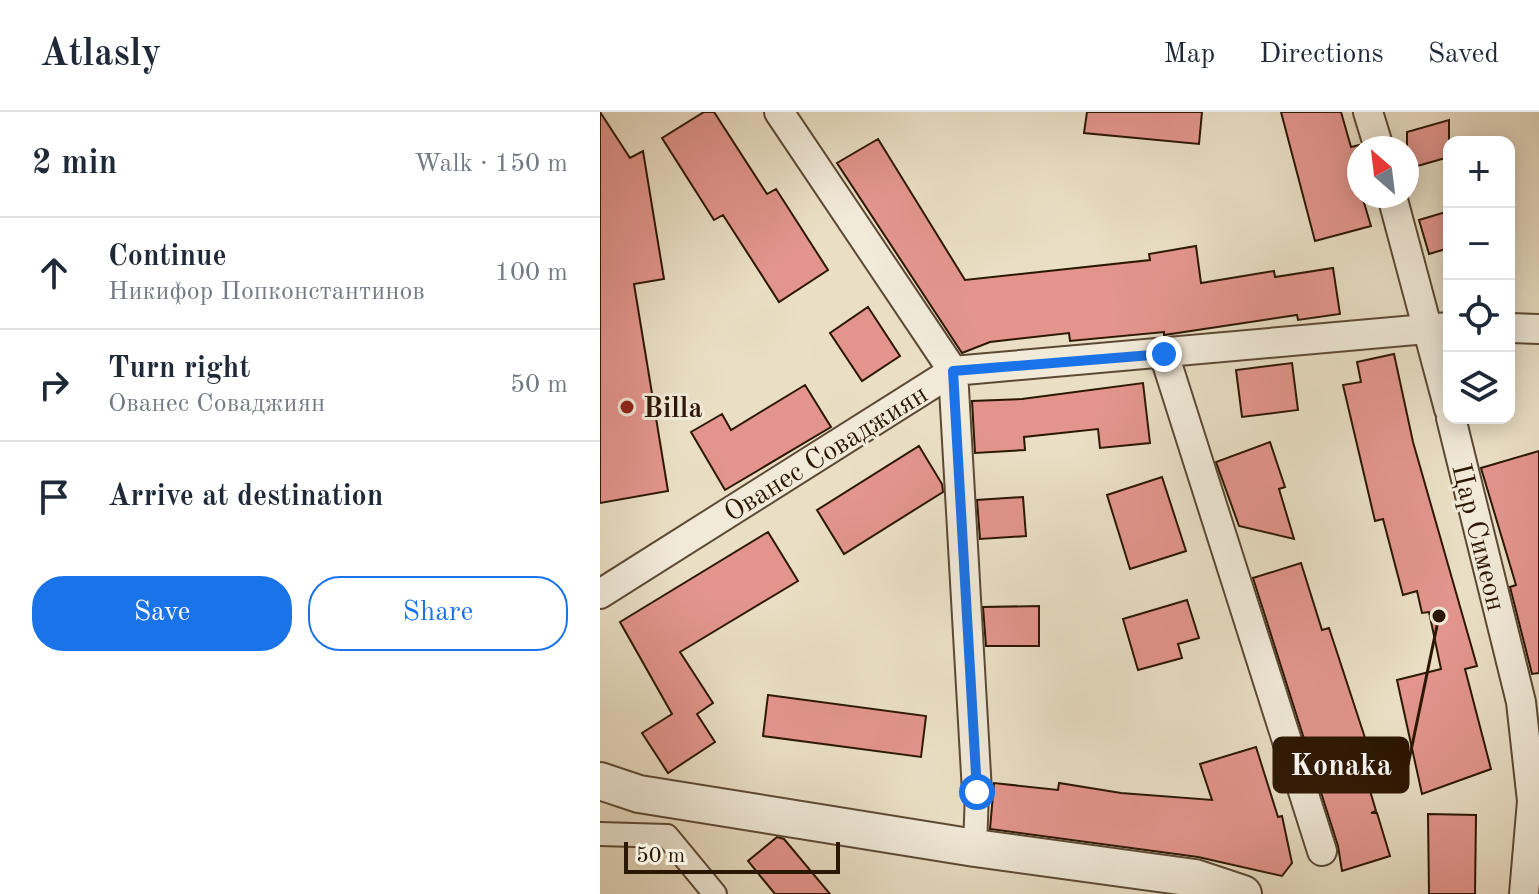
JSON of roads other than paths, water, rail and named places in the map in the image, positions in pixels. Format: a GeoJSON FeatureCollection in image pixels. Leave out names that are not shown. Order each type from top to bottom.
{"type":"FeatureCollection","features":[{"type":"Feature","properties":{"kind":"street"},"geometry":{"type":"LineString","coordinates":[[779,112],[953,371],[977,792],[975,848]]}},
{"type":"Feature","properties":{"kind":"street"},"geometry":{"type":"LineString","coordinates":[[1368,112],[1375,136]]}},
{"type":"Feature","properties":{"kind":"street"},"geometry":{"type":"LineString","coordinates":[[1396,208],[1439,327],[1443,360]]}},
{"type":"Feature","properties":{"kind":"street","name":"Ованес Соваджиян"},"geometry":{"type":"LineString","coordinates":[[600,594],[953,371],[1439,327]]}},
{"type":"Feature","properties":{"kind":"street"},"geometry":{"type":"LineString","coordinates":[[1515,328],[1539,329]]}},
{"type":"Feature","properties":{"kind":"street"},"geometry":{"type":"LineString","coordinates":[[1164,354],[1322,851]]}},
{"type":"Feature","properties":{"kind":"street","name":"Цар Симеон"},"geometry":{"type":"LineString","coordinates":[[1453,424],[1530,702],[1532,801],[1524,894]]}},
{"type":"Feature","properties":{"kind":"street"},"geometry":{"type":"LineString","coordinates":[[600,781],[639,794],[975,848],[1195,878],[1243,894]]}},
{"type":"Feature","properties":{"kind":"street"},"geometry":{"type":"LineString","coordinates":[[600,834],[667,836],[715,894]]}},
{"type":"Feature","properties":{"kind":"place","name":"Billa"},"geometry":{"type":"Point","coordinates":[627,407]}},
{"type":"Feature","properties":{"kind":"place","name":"Konaka"},"geometry":{"type":"Point","coordinates":[1439,616]}}]}
